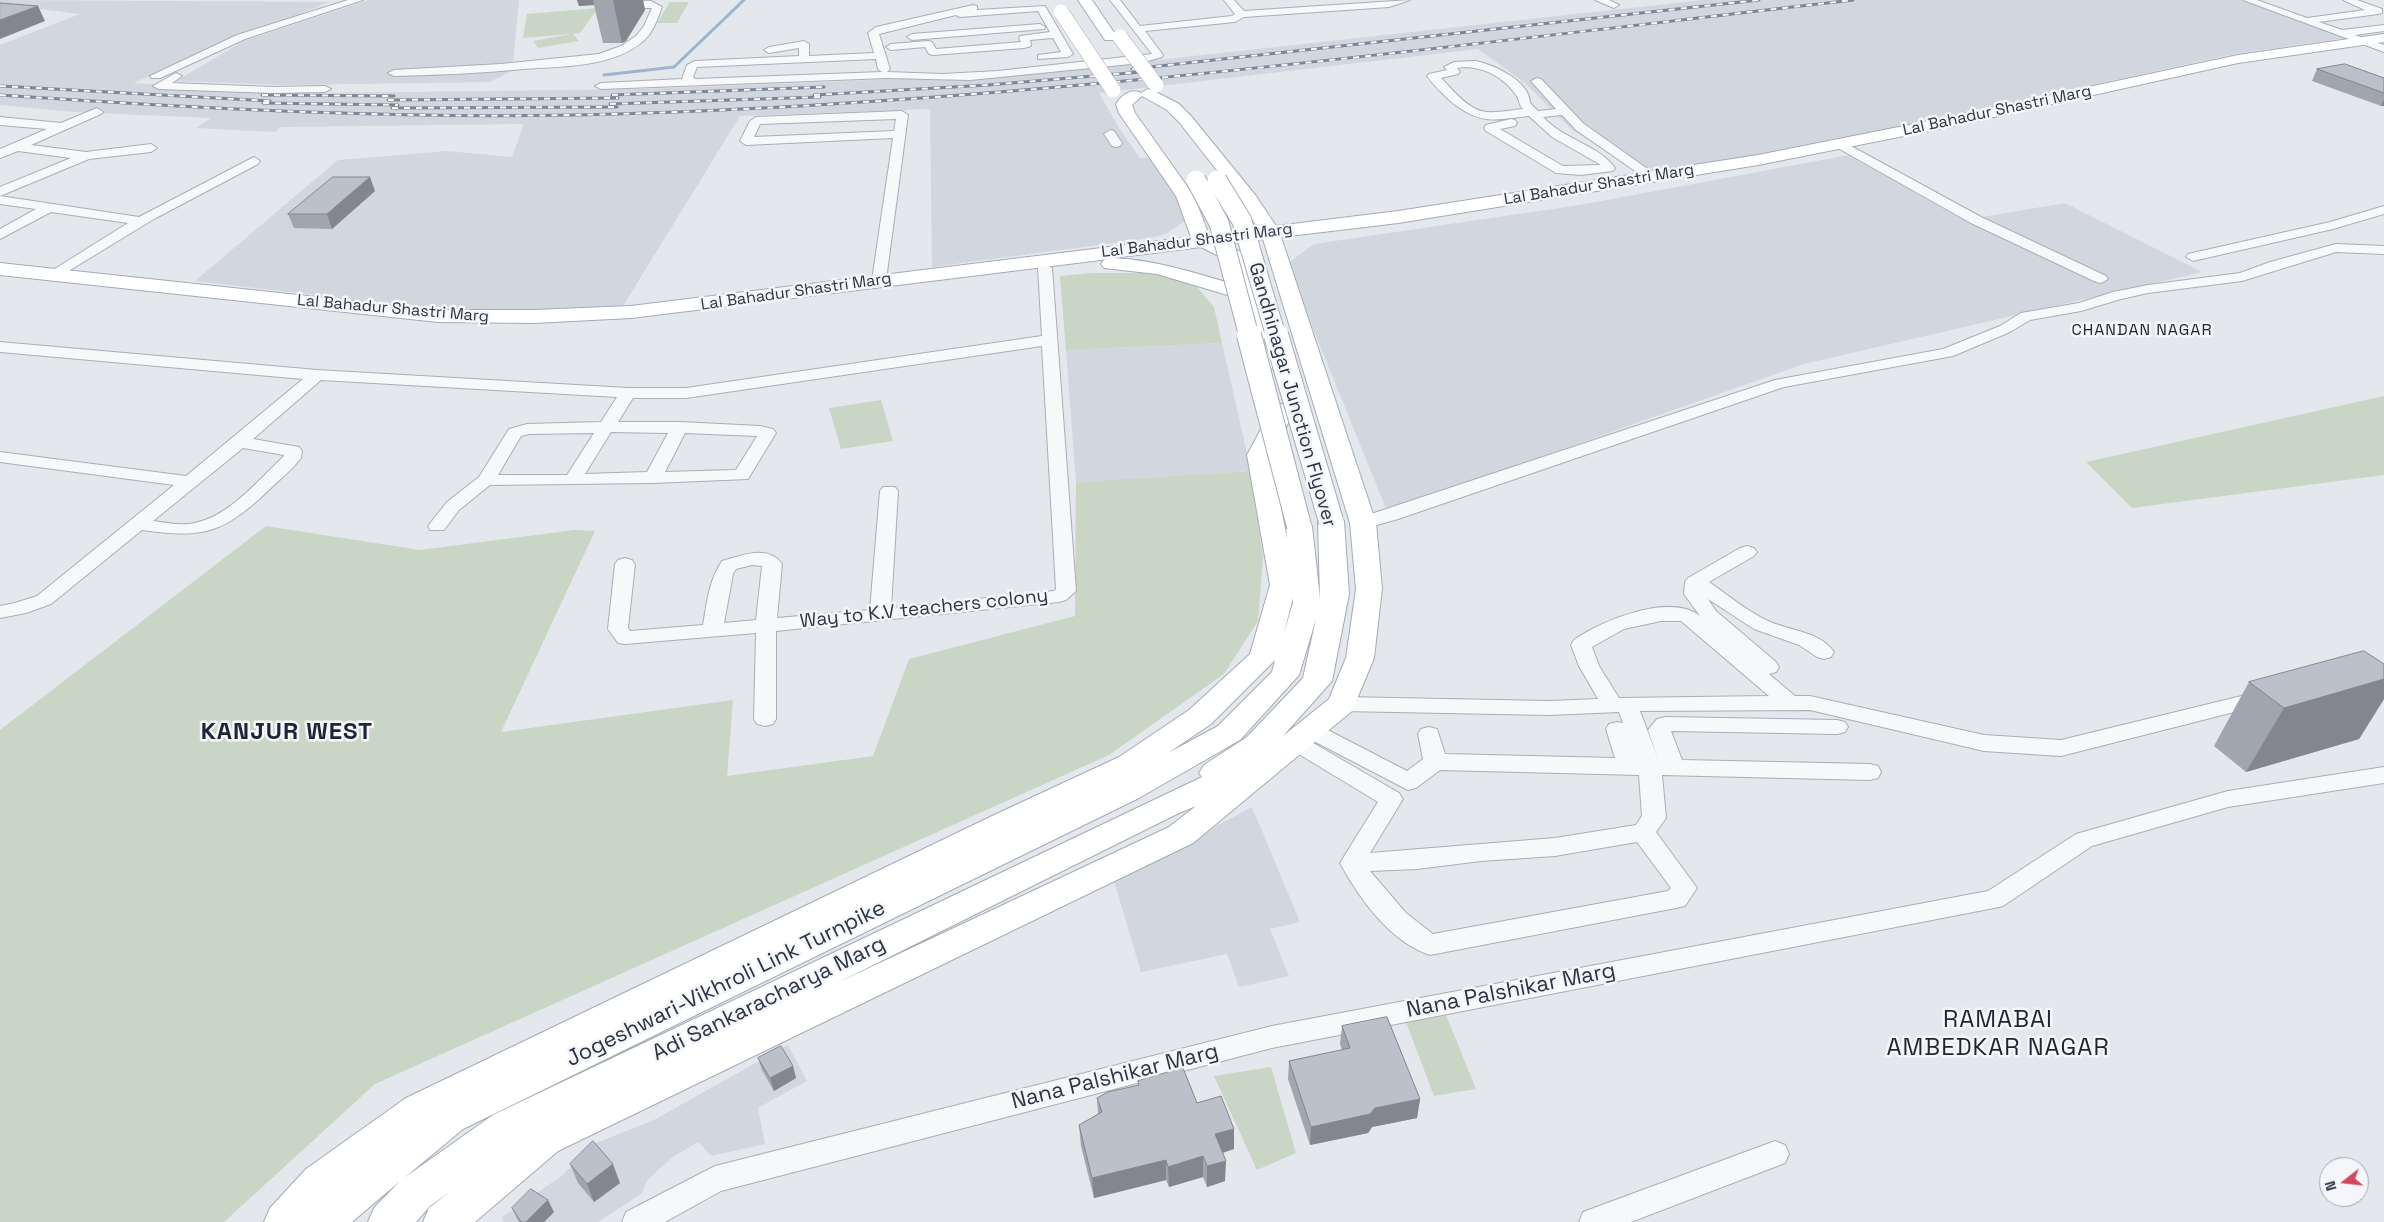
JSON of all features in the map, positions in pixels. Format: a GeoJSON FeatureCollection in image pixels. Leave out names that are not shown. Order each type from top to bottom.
{"type":"FeatureCollection","features":[{"type":"Feature","properties":{"kind":"main road"},"geometry":{"type":"LineString","coordinates":[[1062,13],[1110,33],[1138,89]]}},
{"type":"Feature","properties":{"kind":"main road"},"geometry":{"type":"LineString","coordinates":[[444,1222],[544,1139],[1181,835],[1342,704],[1360,658],[1369,589],[1363,523],[1271,236],[1250,200],[1185,118],[1173,107],[1138,89],[1062,13]]}},
{"type":"Feature","properties":{"kind":"main road"},"geometry":{"type":"LineString","coordinates":[[1062,13],[1113,90],[1138,89]]}},
{"type":"Feature","properties":{"kind":"main road","name":"Lal Bahadur Shastri Marg"},"geometry":{"type":"LineString","coordinates":[[2012,113],[2225,63],[2361,41],[2383,46]]}},
{"type":"Feature","properties":{"kind":"main road","name":"Lal Bahadur Shastri Marg"},"geometry":{"type":"LineString","coordinates":[[0,270],[375,310],[473,318],[631,312],[879,280],[1209,244],[1620,192],[2012,113],[2195,78],[2383,46]]}},
{"type":"Feature","properties":{"kind":"main road"},"geometry":{"type":"LineString","coordinates":[[2225,63],[2245,70]]}},
{"type":"Feature","properties":{"kind":"main road"},"geometry":{"type":"LineString","coordinates":[[285,1222],[320,1182],[420,1110],[1001,825],[1130,765],[1200,717],[1263,657],[1283,585],[1259,455],[1279,418],[1250,295],[1237,258],[1209,244],[1185,196],[1127,113],[1124,104],[1138,89]]}},
{"type":"Feature","properties":{"kind":"main road","name":"Gandhinagar Junction Flyover"},"geometry":{"type":"LineString","coordinates":[[1138,89],[1199,175],[1242,221],[1331,521],[1335,594],[1317,681],[1258,744],[1157,792]]}},
{"type":"Feature","properties":{"kind":"main road","name":"Lal Bahadur Shastri Marg"},"geometry":{"type":"LineString","coordinates":[[1401,220],[1653,177],[1846,147]]}},
{"type":"Feature","properties":{"kind":"main road","name":"Gandhinagar Junction Flyover"},"geometry":{"type":"LineString","coordinates":[[1157,792],[1229,733],[1285,675],[1307,603],[1299,526],[1219,223],[1199,175]]}},
{"type":"Feature","properties":{"kind":"main road","name":"Lal Bahadur Shastri Marg"},"geometry":{"type":"LineString","coordinates":[[0,281],[469,324],[544,326],[641,320],[1084,264],[1209,244]]}},
{"type":"Feature","properties":{"kind":"main road"},"geometry":{"type":"LineString","coordinates":[[1084,264],[1142,265],[1250,295]]}},
{"type":"Feature","properties":{"kind":"main road"},"geometry":{"type":"LineString","coordinates":[[1157,792],[1179,732]]}},
{"type":"Feature","properties":{"kind":"main road"},"geometry":{"type":"LineString","coordinates":[[1157,792],[1293,743]]}},
{"type":"Feature","properties":{"kind":"main road","name":"Jogeshwari-Vikhroli Link Turnpike"},"geometry":{"type":"LineString","coordinates":[[328,1222],[339,1207],[449,1117],[1157,792]]}},
{"type":"Feature","properties":{"kind":"main road","name":"Adi Sankaracharya Marg"},"geometry":{"type":"LineString","coordinates":[[389,1222],[416,1193],[506,1127],[1157,792]]}},
{"type":"Feature","properties":{"kind":"street"},"geometry":{"type":"LineString","coordinates":[[156,76],[242,37],[358,0]]}},
{"type":"Feature","properties":{"kind":"street"},"geometry":{"type":"LineString","coordinates":[[394,73],[468,71],[556,64],[607,55],[630,46],[645,35],[658,6],[651,4],[618,5],[614,0]]}},
{"type":"Feature","properties":{"kind":"street"},"geometry":{"type":"LineString","coordinates":[[931,49],[965,23],[980,7],[999,0]]}},
{"type":"Feature","properties":{"kind":"street"},"geometry":{"type":"LineString","coordinates":[[980,7],[1031,0]]}},
{"type":"Feature","properties":{"kind":"street"},"geometry":{"type":"LineString","coordinates":[[1062,13],[1039,8],[965,23],[890,46],[931,49],[986,61],[1077,66],[1158,55],[1115,0]]}},
{"type":"Feature","properties":{"kind":"street"},"geometry":{"type":"LineString","coordinates":[[1229,0],[1241,14]]}},
{"type":"Feature","properties":{"kind":"street"},"geometry":{"type":"LineString","coordinates":[[1138,29],[1235,19],[1241,14],[1390,4],[1405,0]]}},
{"type":"Feature","properties":{"kind":"street"},"geometry":{"type":"LineString","coordinates":[[1600,0],[1614,5]]}},
{"type":"Feature","properties":{"kind":"street"},"geometry":{"type":"LineString","coordinates":[[2248,0],[2361,41]]}},
{"type":"Feature","properties":{"kind":"street"},"geometry":{"type":"LineString","coordinates":[[2306,20],[2378,11],[2348,0]]}},
{"type":"Feature","properties":{"kind":"street"},"geometry":{"type":"LineString","coordinates":[[986,61],[1027,44],[1024,38],[1062,13]]}},
{"type":"Feature","properties":{"kind":"street"},"geometry":{"type":"LineString","coordinates":[[885,65],[873,33],[880,29],[1062,13]]}},
{"type":"Feature","properties":{"kind":"street"},"geometry":{"type":"LineString","coordinates":[[706,72],[986,61],[1025,63],[1029,59],[1068,54],[1062,13]]}},
{"type":"Feature","properties":{"kind":"street"},"geometry":{"type":"LineString","coordinates":[[965,23],[986,61]]}},
{"type":"Feature","properties":{"kind":"street"},"geometry":{"type":"LineString","coordinates":[[2340,33],[2384,28]]}},
{"type":"Feature","properties":{"kind":"street"},"geometry":{"type":"LineString","coordinates":[[818,41],[755,53],[748,59],[804,57],[885,65]]}},
{"type":"Feature","properties":{"kind":"street"},"geometry":{"type":"LineString","coordinates":[[804,44],[804,57]]}},
{"type":"Feature","properties":{"kind":"street"},"geometry":{"type":"LineString","coordinates":[[693,83],[687,78],[692,65],[695,64],[885,65]]}},
{"type":"Feature","properties":{"kind":"street"},"geometry":{"type":"LineString","coordinates":[[601,86],[693,83],[885,65]]}},
{"type":"Feature","properties":{"kind":"street"},"geometry":{"type":"LineString","coordinates":[[1535,116],[1488,116],[1477,114],[1460,103],[1433,76],[1454,72],[1450,67],[1454,65],[1485,65],[1513,84],[1524,98],[1524,104],[1535,116],[1564,138],[1605,162],[1609,168],[1576,171],[1560,170],[1490,128],[1535,116],[1564,111]]}},
{"type":"Feature","properties":{"kind":"street"},"geometry":{"type":"LineString","coordinates":[[172,73],[180,74],[159,86],[272,90],[325,89]]}},
{"type":"Feature","properties":{"kind":"street"},"geometry":{"type":"LineString","coordinates":[[1537,81],[1580,127],[1653,177]]}},
{"type":"Feature","properties":{"kind":"street"},"geometry":{"type":"LineString","coordinates":[[0,154],[68,127],[99,112]]}},
{"type":"Feature","properties":{"kind":"street"},"geometry":{"type":"LineString","coordinates":[[879,280],[902,115],[756,122],[746,141],[899,134]]}},
{"type":"Feature","properties":{"kind":"street"},"geometry":{"type":"LineString","coordinates":[[822,137],[827,118]]}},
{"type":"Feature","properties":{"kind":"street"},"geometry":{"type":"LineString","coordinates":[[0,121],[68,127]]}},
{"type":"Feature","properties":{"kind":"street"},"geometry":{"type":"LineString","coordinates":[[7,133],[29,124]]}},
{"type":"Feature","properties":{"kind":"street"},"geometry":{"type":"LineString","coordinates":[[18,146],[86,156],[151,148]]}},
{"type":"Feature","properties":{"kind":"street"},"geometry":{"type":"LineString","coordinates":[[1846,147],[1976,220],[2100,279]]}},
{"type":"Feature","properties":{"kind":"street"},"geometry":{"type":"LineString","coordinates":[[0,192],[86,156]]}},
{"type":"Feature","properties":{"kind":"street"},"geometry":{"type":"LineString","coordinates":[[52,275],[141,221],[254,161]]}},
{"type":"Feature","properties":{"kind":"street"},"geometry":{"type":"LineString","coordinates":[[0,200],[141,221]]}},
{"type":"Feature","properties":{"kind":"street"},"geometry":{"type":"LineString","coordinates":[[0,235],[50,207]]}},
{"type":"Feature","properties":{"kind":"street"},"geometry":{"type":"LineString","coordinates":[[2193,257],[2333,225],[2384,210]]}},
{"type":"Feature","properties":{"kind":"street"},"geometry":{"type":"LineString","coordinates":[[1363,523],[1391,516],[1781,382],[1947,353],[2005,329],[2026,316],[2081,307],[2118,295],[2148,289],[2242,277],[2275,265],[2336,248],[2384,250]]}},
{"type":"Feature","properties":{"kind":"street","name":"Way to K.V teachers colony"},"geometry":{"type":"LineString","coordinates":[[625,564],[618,629],[625,638],[880,615],[1059,596],[1066,591],[1044,268]]}},
{"type":"Feature","properties":{"kind":"street"},"geometry":{"type":"LineString","coordinates":[[0,347],[317,375],[628,393],[686,393],[1048,340]]}},
{"type":"Feature","properties":{"kind":"street"},"geometry":{"type":"LineString","coordinates":[[0,612],[19,609],[44,600],[239,442],[317,375]]}},
{"type":"Feature","properties":{"kind":"street"},"geometry":{"type":"LineString","coordinates":[[572,480],[628,393]]}},
{"type":"Feature","properties":{"kind":"street"},"geometry":{"type":"LineString","coordinates":[[437,526],[453,506],[486,480],[515,433],[527,430],[606,426],[760,430],[767,433],[742,475],[572,480],[486,480]]}},
{"type":"Feature","properties":{"kind":"street"},"geometry":{"type":"LineString","coordinates":[[653,478],[680,427]]}},
{"type":"Feature","properties":{"kind":"street"},"geometry":{"type":"LineString","coordinates":[[136,524],[192,529],[224,519],[292,458],[293,451],[239,442]]}},
{"type":"Feature","properties":{"kind":"street"},"geometry":{"type":"LineString","coordinates":[[0,457],[189,482]]}},
{"type":"Feature","properties":{"kind":"street"},"geometry":{"type":"LineString","coordinates":[[880,615],[890,491]]}},
{"type":"Feature","properties":{"kind":"street"},"geometry":{"type":"LineString","coordinates":[[1695,582],[1747,552]]}},
{"type":"Feature","properties":{"kind":"street"},"geometry":{"type":"LineString","coordinates":[[712,630],[723,574],[729,566],[752,559],[764,559],[772,564],[766,624],[765,719]]}},
{"type":"Feature","properties":{"kind":"street"},"geometry":{"type":"LineString","coordinates":[[1695,582],[1761,625],[1806,640],[1824,652]]}},
{"type":"Feature","properties":{"kind":"street"},"geometry":{"type":"LineString","coordinates":[[1695,582],[1694,594],[1710,615],[1800,703]]}},
{"type":"Feature","properties":{"kind":"street"},"geometry":{"type":"LineString","coordinates":[[1352,863],[1417,860],[1481,852],[1555,847],[1644,832],[1654,818],[1620,705],[1589,666],[1581,646],[1595,634],[1627,620],[1678,614],[1687,616],[1800,703]]}},
{"type":"Feature","properties":{"kind":"street"},"geometry":{"type":"LineString","coordinates":[[1342,704],[1549,708],[1620,705],[1800,703],[1984,743],[2061,748],[2258,699]]}},
{"type":"Feature","properties":{"kind":"street"},"geometry":{"type":"LineString","coordinates":[[1673,766],[1659,730],[1665,724],[1837,727]]}},
{"type":"Feature","properties":{"kind":"street"},"geometry":{"type":"LineString","coordinates":[[1617,729],[1640,767]]}},
{"type":"Feature","properties":{"kind":"street"},"geometry":{"type":"LineString","coordinates":[[1429,734],[1435,762]]}},
{"type":"Feature","properties":{"kind":"street"},"geometry":{"type":"LineString","coordinates":[[1293,743],[1408,782]]}},
{"type":"Feature","properties":{"kind":"street"},"geometry":{"type":"LineString","coordinates":[[1293,743],[1391,799]]}},
{"type":"Feature","properties":{"kind":"street"},"geometry":{"type":"LineString","coordinates":[[1352,863],[1391,799],[1408,782],[1435,762],[1870,772]]}},
{"type":"Feature","properties":{"kind":"street","name":"Nana Palshikar Marg"},"geometry":{"type":"LineString","coordinates":[[637,1222],[715,1179],[1272,1037],[1994,899],[2084,840],[2228,800],[2384,775]]}},
{"type":"Feature","properties":{"kind":"street"},"geometry":{"type":"LineString","coordinates":[[1352,863],[1362,881],[1414,936],[1430,945],[1676,899],[1685,888],[1644,832]]}},
{"type":"Feature","properties":{"kind":"street"},"geometry":{"type":"LineString","coordinates":[[1594,1222],[1775,1154]]}},
{"type":"Feature","properties":{"kind":"shaded area"},"geometry":{"type":"Polygon","coordinates":[[[0,0],[329,2],[133,83],[324,93],[644,89],[977,76],[1085,68],[1703,0],[2241,0],[2346,38],[2234,54],[1818,145],[1641,173],[1571,129],[1525,83],[1478,49],[1099,93],[1119,128],[1140,158],[1150,157],[1183,204],[1185,221],[1166,234],[1151,238],[932,267],[930,109],[740,116],[623,306],[592,310],[493,311],[392,304],[195,281],[338,160],[447,151],[512,157],[524,124],[280,127],[275,132],[196,128],[211,118],[74,112],[0,105],[0,45],[80,14],[0,4],[0,0]]]}},
{"type":"Feature","properties":{"kind":"shaded area"},"geometry":{"type":"Polygon","coordinates":[[[369,0],[519,0],[512,71],[490,82],[287,85],[176,81],[244,41],[369,0]]]}},
{"type":"Feature","properties":{"kind":"shaded area"},"geometry":{"type":"Polygon","coordinates":[[[1849,155],[1964,220],[2065,203],[2202,272],[1804,364],[1387,511],[1287,264],[1314,244],[1580,205],[1849,155]]]}},
{"type":"Feature","properties":{"kind":"shaded area"},"geometry":{"type":"Polygon","coordinates":[[[1222,343],[1251,471],[1076,482],[1066,350],[1222,343]]]}},
{"type":"Feature","properties":{"kind":"shaded area"},"geometry":{"type":"Polygon","coordinates":[[[1252,807],[1300,922],[1270,929],[1289,976],[1239,987],[1227,954],[1141,972],[1114,881],[1252,807]]]}},
{"type":"Feature","properties":{"kind":"shaded area"},"geometry":{"type":"Polygon","coordinates":[[[788,1045],[807,1081],[758,1108],[765,1144],[711,1156],[698,1142],[671,1158],[647,1181],[642,1193],[598,1222],[504,1222],[502,1217],[563,1175],[593,1144],[652,1121],[788,1045]]]}},
{"type":"Feature","properties":{"kind":"green space"},"geometry":{"type":"Polygon","coordinates":[[[670,2],[689,2],[677,23],[657,23],[670,2]]]}},
{"type":"Feature","properties":{"kind":"green space"},"geometry":{"type":"Polygon","coordinates":[[[598,8],[580,33],[573,34],[579,41],[538,48],[533,41],[571,34],[523,38],[527,14],[598,8]]]}},
{"type":"Feature","properties":{"kind":"green space"},"geometry":{"type":"Polygon","coordinates":[[[1091,273],[1144,273],[1176,278],[1196,286],[1214,307],[1222,343],[1066,350],[1060,276],[1091,273]]]}},
{"type":"Feature","properties":{"kind":"green space"},"geometry":{"type":"Polygon","coordinates":[[[2384,396],[2384,475],[2132,508],[2086,462],[2384,396]]]}},
{"type":"Feature","properties":{"kind":"green space"},"geometry":{"type":"Polygon","coordinates":[[[881,400],[893,441],[841,449],[829,408],[881,400]]]}},
{"type":"Feature","properties":{"kind":"green space"},"geometry":{"type":"Polygon","coordinates":[[[1251,471],[1263,557],[1258,621],[1224,674],[1109,755],[375,1084],[224,1222],[0,1222],[0,730],[266,526],[420,550],[574,530],[595,531],[501,732],[733,700],[727,776],[873,756],[909,659],[1075,616],[1076,482],[1251,471]]]}},
{"type":"Feature","properties":{"kind":"green space"},"geometry":{"type":"Polygon","coordinates":[[[1446,1015],[1476,1089],[1434,1096],[1406,1022],[1446,1015]]]}},
{"type":"Feature","properties":{"kind":"green space"},"geometry":{"type":"Polygon","coordinates":[[[1271,1067],[1296,1153],[1257,1170],[1214,1076],[1271,1067]]]}},
{"type":"Feature","properties":{"kind":"building"},"geometry":{"type":"Polygon","coordinates":[[[0,3],[38,6],[0,20],[0,3]]]}},
{"type":"Feature","properties":{"kind":"building"},"geometry":{"type":"Polygon","coordinates":[[[2345,64],[2384,78],[2384,93],[2317,69],[2345,64]]]}},
{"type":"Feature","properties":{"kind":"building"},"geometry":{"type":"Polygon","coordinates":[[[333,177],[370,177],[327,214],[288,214],[333,177]]]}},
{"type":"Feature","properties":{"kind":"building"},"geometry":{"type":"Polygon","coordinates":[[[2364,651],[2384,664],[2384,679],[2284,708],[2249,682],[2364,651]]]}},
{"type":"Feature","properties":{"kind":"building"},"geometry":{"type":"Polygon","coordinates":[[[1387,1017],[1420,1099],[1375,1108],[1370,1114],[1311,1127],[1289,1061],[1350,1048],[1342,1026],[1387,1017]]]}},
{"type":"Feature","properties":{"kind":"building"},"geometry":{"type":"Polygon","coordinates":[[[781,1046],[793,1066],[770,1078],[758,1058],[781,1046]]]}},
{"type":"Feature","properties":{"kind":"building"},"geometry":{"type":"Polygon","coordinates":[[[1183,1068],[1197,1103],[1221,1096],[1234,1129],[1215,1134],[1226,1161],[1207,1166],[1203,1156],[1168,1167],[1166,1160],[1092,1178],[1079,1125],[1102,1112],[1097,1098],[1108,1092],[1139,1085],[1138,1081],[1183,1068]]]}},
{"type":"Feature","properties":{"kind":"building"},"geometry":{"type":"Polygon","coordinates":[[[593,1141],[613,1164],[587,1184],[570,1164],[593,1141]]]}},
{"type":"Feature","properties":{"kind":"building"},"geometry":{"type":"Polygon","coordinates":[[[531,1189],[548,1200],[526,1222],[521,1222],[512,1208],[531,1189]]]}},
{"type":"Feature","properties":{"kind":"waterway"},"geometry":{"type":"LineString","coordinates":[[604,75],[674,67],[744,0]]}},
{"type":"Feature","properties":{"kind":"railway"},"geometry":{"type":"LineString","coordinates":[[1132,69],[1759,0]]}},
{"type":"Feature","properties":{"kind":"railway"},"geometry":{"type":"LineString","coordinates":[[0,95],[231,109],[462,116],[616,114],[771,108],[926,98],[1236,70],[1853,0]]}},
{"type":"Feature","properties":{"kind":"railway"},"geometry":{"type":"LineString","coordinates":[[814,95],[988,85],[1141,72]]}},
{"type":"Feature","properties":{"kind":"railway"},"geometry":{"type":"LineString","coordinates":[[0,86],[270,101]]}},
{"type":"Feature","properties":{"kind":"railway"},"geometry":{"type":"LineString","coordinates":[[612,95],[824,87]]}},
{"type":"Feature","properties":{"kind":"railway"},"geometry":{"type":"LineString","coordinates":[[262,95],[394,96]]}},
{"type":"Feature","properties":{"kind":"railway"},"geometry":{"type":"LineString","coordinates":[[610,104],[820,97]]}},
{"type":"Feature","properties":{"kind":"railway"},"geometry":{"type":"LineString","coordinates":[[388,100],[618,98]]}},
{"type":"Feature","properties":{"kind":"railway"},"geometry":{"type":"LineString","coordinates":[[263,103],[398,105]]}},
{"type":"Feature","properties":{"kind":"railway"},"geometry":{"type":"LineString","coordinates":[[392,108],[617,107]]}},
{"type":"Feature","properties":{"kind":"district","name":"CHANDAN NAGAR"},"geometry":{"type":"Point","coordinates":[2142,331]}},
{"type":"Feature","properties":{"kind":"district","name":"KANJUR WEST"},"geometry":{"type":"Point","coordinates":[287,732]}},
{"type":"Feature","properties":{"kind":"district","name":"RAMABAI AMBEDKAR NAGAR"},"geometry":{"type":"Point","coordinates":[1998,1034]}}]}
